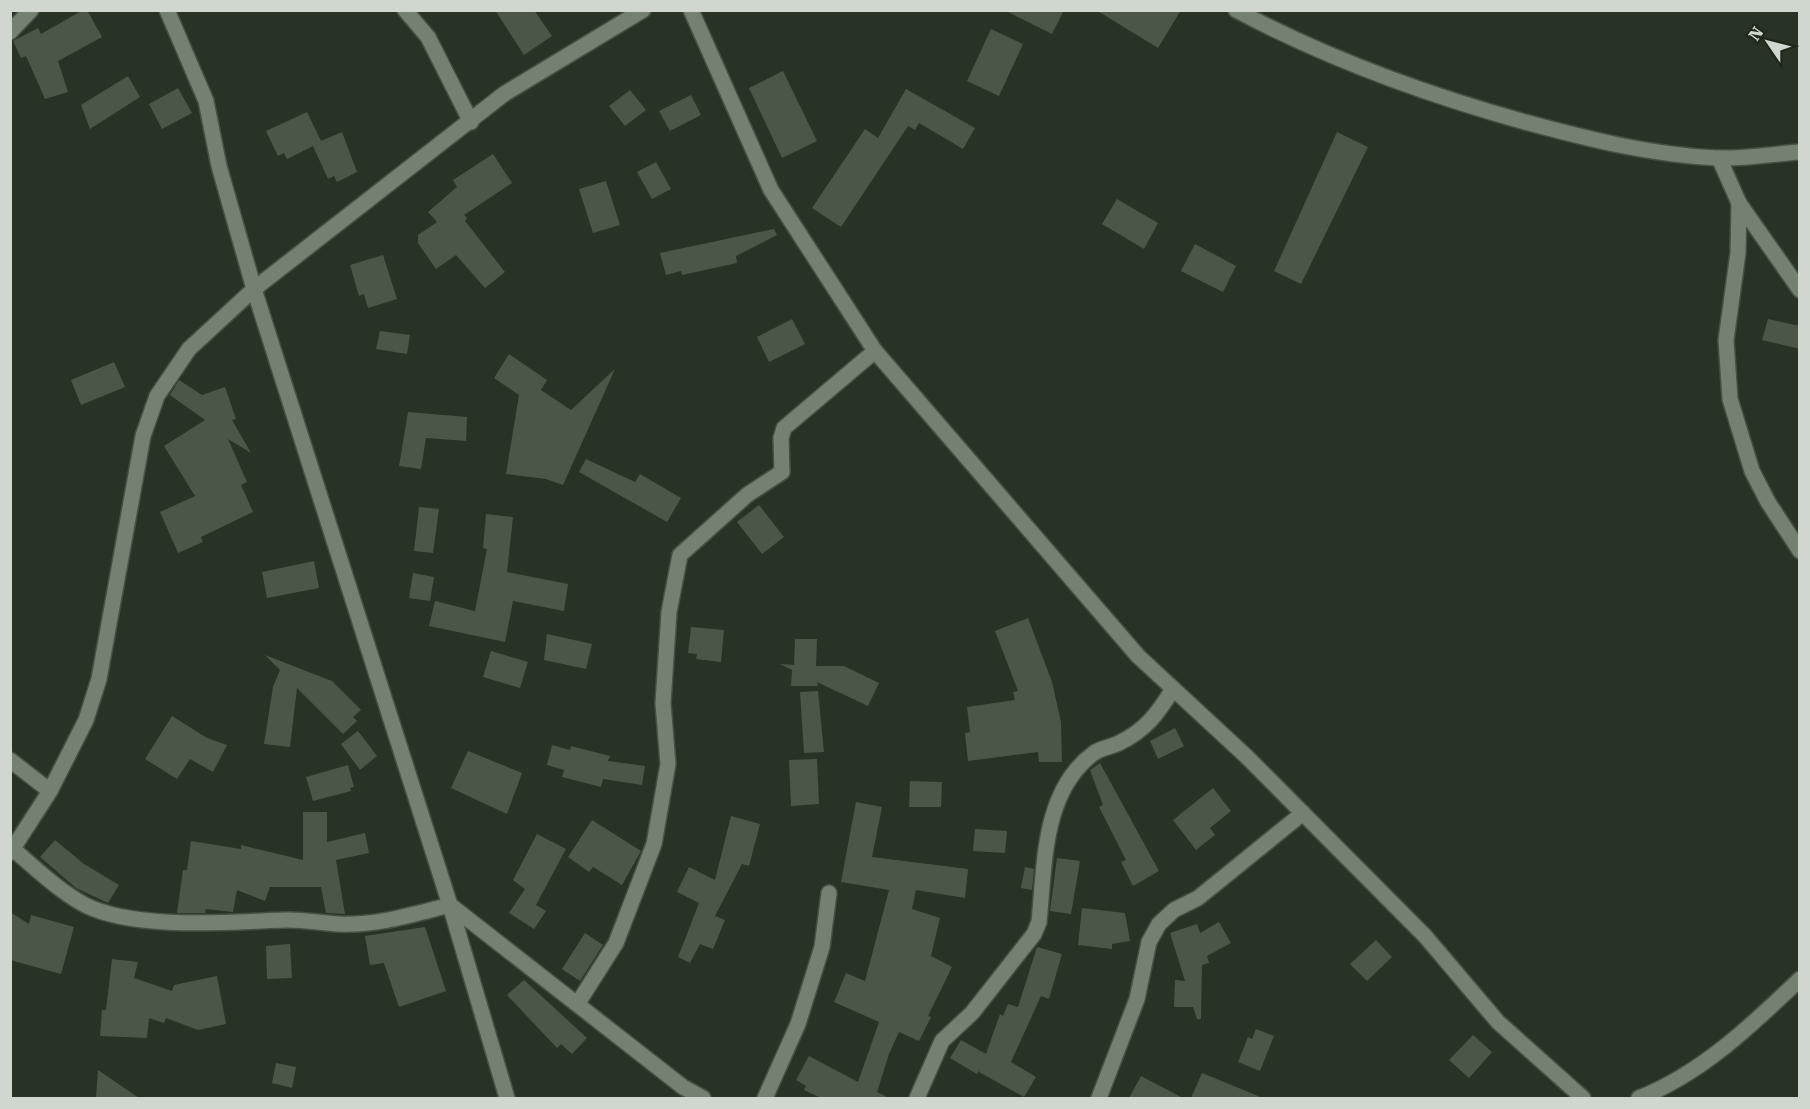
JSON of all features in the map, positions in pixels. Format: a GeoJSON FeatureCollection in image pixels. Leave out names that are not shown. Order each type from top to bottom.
{"type":"FeatureCollection","features":[{"type":"Feature","properties":{"kind":"street"},"geometry":{"type":"LineString","coordinates":[[10,32],[31,10]]}},
{"type":"Feature","properties":{"kind":"street"},"geometry":{"type":"LineString","coordinates":[[167,10],[206,101],[219,165],[254,289],[450,905],[507,1098]]}},
{"type":"Feature","properties":{"kind":"street"},"geometry":{"type":"LineString","coordinates":[[405,10],[428,37],[471,122]]}},
{"type":"Feature","properties":{"kind":"street"},"geometry":{"type":"LineString","coordinates":[[450,905],[396,919],[340,924],[288,920],[192,923],[113,915],[85,905],[12,851],[50,791],[86,720],[99,679],[143,436],[157,396],[189,349],[254,289],[504,94],[643,10]]}},
{"type":"Feature","properties":{"kind":"street"},"geometry":{"type":"LineString","coordinates":[[691,10],[771,190],[875,351],[1107,623],[1138,656],[1247,757],[1425,936],[1498,1022],[1583,1098]]}},
{"type":"Feature","properties":{"kind":"street"},"geometry":{"type":"LineString","coordinates":[[1236,10],[1290,40],[1354,67],[1486,111],[1629,148],[1719,158],[1800,152]]}},
{"type":"Feature","properties":{"kind":"street"},"geometry":{"type":"LineString","coordinates":[[1719,158],[1740,203],[1800,290]]}},
{"type":"Feature","properties":{"kind":"street"},"geometry":{"type":"LineString","coordinates":[[1740,203],[1738,253],[1726,340],[1730,399],[1752,471],[1768,502],[1800,551]]}},
{"type":"Feature","properties":{"kind":"street"},"geometry":{"type":"LineString","coordinates":[[578,1003],[616,943],[654,844],[668,764],[663,703],[669,612],[680,555],[731,507],[782,472],[781,438],[784,428],[875,351]]}},
{"type":"Feature","properties":{"kind":"street"},"geometry":{"type":"LineString","coordinates":[[917,1098],[942,1041],[972,1013],[1034,934],[1039,922],[1050,825],[1064,789],[1080,764],[1097,751],[1140,732],[1156,716],[1173,688]]}},
{"type":"Feature","properties":{"kind":"street"},"geometry":{"type":"LineString","coordinates":[[10,760],[50,791]]}},
{"type":"Feature","properties":{"kind":"street"},"geometry":{"type":"LineString","coordinates":[[1099,1098],[1137,999],[1149,942],[1159,924],[1174,910],[1198,898],[1303,813]]}},
{"type":"Feature","properties":{"kind":"street"},"geometry":{"type":"LineString","coordinates":[[765,1098],[798,1024],[822,947],[829,893]]}},
{"type":"Feature","properties":{"kind":"street"},"geometry":{"type":"LineString","coordinates":[[450,905],[683,1087],[703,1098]]}},
{"type":"Feature","properties":{"kind":"street"},"geometry":{"type":"LineString","coordinates":[[1640,1098],[1665,1088],[1719,1050],[1766,1012],[1800,979]]}},
{"type":"Feature","properties":{"kind":"building"},"geometry":{"type":"Polygon","coordinates":[[[83,10],[87,10],[102,37],[58,61],[68,92],[45,99],[26,56],[21,58],[13,41],[38,28],[41,34],[83,10]]]}},
{"type":"Feature","properties":{"kind":"building"},"geometry":{"type":"Polygon","coordinates":[[[495,10],[534,10],[552,36],[524,55],[495,10]]]}},
{"type":"Feature","properties":{"kind":"building"},"geometry":{"type":"Polygon","coordinates":[[[1004,10],[1064,10],[1052,34],[1004,10]]]}},
{"type":"Feature","properties":{"kind":"building"},"geometry":{"type":"Polygon","coordinates":[[[1096,10],[1181,10],[1158,48],[1096,10]]]}},
{"type":"Feature","properties":{"kind":"building"},"geometry":{"type":"Polygon","coordinates":[[[991,29],[1023,44],[999,96],[967,81],[991,29]]]}},
{"type":"Feature","properties":{"kind":"building"},"geometry":{"type":"Polygon","coordinates":[[[783,71],[817,141],[782,158],[749,88],[783,71]]]}},
{"type":"Feature","properties":{"kind":"building"},"geometry":{"type":"Polygon","coordinates":[[[128,76],[140,97],[90,129],[81,105],[128,76]]]}},
{"type":"Feature","properties":{"kind":"building"},"geometry":{"type":"Polygon","coordinates":[[[178,88],[192,113],[162,129],[149,104],[178,88]]]}},
{"type":"Feature","properties":{"kind":"building"},"geometry":{"type":"Polygon","coordinates":[[[906,89],[975,128],[963,149],[919,123],[915,130],[908,126],[841,227],[812,208],[865,129],[878,138],[906,89]]]}},
{"type":"Feature","properties":{"kind":"building"},"geometry":{"type":"Polygon","coordinates":[[[630,90],[646,110],[625,126],[609,106],[630,90]]]}},
{"type":"Feature","properties":{"kind":"building"},"geometry":{"type":"Polygon","coordinates":[[[691,95],[701,115],[670,131],[659,111],[691,95]]]}},
{"type":"Feature","properties":{"kind":"building"},"geometry":{"type":"Polygon","coordinates":[[[307,112],[321,141],[342,132],[357,172],[337,182],[334,176],[328,179],[313,146],[287,159],[284,153],[278,156],[266,131],[307,112]]]}},
{"type":"Feature","properties":{"kind":"building"},"geometry":{"type":"Polygon","coordinates":[[[1337,132],[1368,147],[1301,284],[1274,271],[1337,132]]]}},
{"type":"Feature","properties":{"kind":"building"},"geometry":{"type":"Polygon","coordinates":[[[493,154],[512,183],[464,215],[467,218],[465,221],[505,272],[485,288],[456,255],[436,269],[418,243],[418,235],[437,222],[428,212],[457,187],[453,180],[493,154]]]}},
{"type":"Feature","properties":{"kind":"building"},"geometry":{"type":"Polygon","coordinates":[[[656,162],[671,189],[652,199],[637,172],[656,162]]]}},
{"type":"Feature","properties":{"kind":"building"},"geometry":{"type":"Polygon","coordinates":[[[606,181],[620,225],[593,233],[579,189],[606,181]]]}},
{"type":"Feature","properties":{"kind":"building"},"geometry":{"type":"Polygon","coordinates":[[[1117,199],[1158,223],[1144,249],[1102,224],[1117,199]]]}},
{"type":"Feature","properties":{"kind":"building"},"geometry":{"type":"Polygon","coordinates":[[[774,229],[777,235],[736,256],[737,263],[682,275],[681,271],[666,275],[660,253],[774,229]]]}},
{"type":"Feature","properties":{"kind":"building"},"geometry":{"type":"Polygon","coordinates":[[[1195,244],[1236,266],[1223,292],[1181,271],[1195,244]]]}},
{"type":"Feature","properties":{"kind":"building"},"geometry":{"type":"Polygon","coordinates":[[[383,255],[397,299],[368,308],[364,294],[359,296],[350,265],[383,255]]]}},
{"type":"Feature","properties":{"kind":"building"},"geometry":{"type":"Polygon","coordinates":[[[792,319],[805,344],[769,362],[757,337],[792,319]]]}},
{"type":"Feature","properties":{"kind":"building"},"geometry":{"type":"Polygon","coordinates":[[[1768,319],[1800,326],[1800,349],[1762,340],[1768,319]]]}},
{"type":"Feature","properties":{"kind":"building"},"geometry":{"type":"Polygon","coordinates":[[[380,331],[410,335],[407,354],[376,349],[380,331]]]}},
{"type":"Feature","properties":{"kind":"building"},"geometry":{"type":"Polygon","coordinates":[[[509,354],[547,380],[541,390],[571,410],[615,369],[563,485],[546,479],[506,474],[519,395],[494,378],[509,354]]]}},
{"type":"Feature","properties":{"kind":"building"},"geometry":{"type":"Polygon","coordinates":[[[114,362],[125,387],[81,405],[71,380],[114,362]]]}},
{"type":"Feature","properties":{"kind":"building"},"geometry":{"type":"Polygon","coordinates":[[[179,380],[202,395],[225,387],[236,419],[232,420],[251,453],[228,439],[247,482],[241,485],[253,512],[201,537],[203,542],[178,553],[160,512],[195,496],[164,446],[205,420],[170,395],[179,380]]]}},
{"type":"Feature","properties":{"kind":"building"},"geometry":{"type":"Polygon","coordinates":[[[408,412],[467,417],[466,441],[426,438],[421,469],[399,466],[408,412]]]}},
{"type":"Feature","properties":{"kind":"building"},"geometry":{"type":"Polygon","coordinates":[[[586,459],[635,482],[640,474],[681,498],[667,522],[579,472],[586,459]]]}},
{"type":"Feature","properties":{"kind":"building"},"geometry":{"type":"Polygon","coordinates":[[[759,505],[784,537],[762,554],[737,522],[759,505]]]}},
{"type":"Feature","properties":{"kind":"building"},"geometry":{"type":"Polygon","coordinates":[[[419,507],[439,509],[433,553],[414,551],[419,507]]]}},
{"type":"Feature","properties":{"kind":"building"},"geometry":{"type":"Polygon","coordinates":[[[486,514],[513,517],[507,572],[568,584],[564,611],[513,601],[505,642],[429,626],[435,601],[475,611],[487,549],[483,548],[486,514]]]}},
{"type":"Feature","properties":{"kind":"building"},"geometry":{"type":"Polygon","coordinates":[[[314,561],[319,588],[267,598],[262,572],[314,561]]]}},
{"type":"Feature","properties":{"kind":"building"},"geometry":{"type":"Polygon","coordinates":[[[413,573],[434,577],[430,601],[409,598],[413,573]]]}},
{"type":"Feature","properties":{"kind":"building"},"geometry":{"type":"Polygon","coordinates":[[[1028,618],[1052,682],[1061,722],[1062,762],[1039,762],[1038,752],[968,761],[965,733],[970,732],[967,707],[1015,700],[1013,692],[1018,691],[995,631],[1028,618]]]}},
{"type":"Feature","properties":{"kind":"building"},"geometry":{"type":"Polygon","coordinates":[[[691,627],[724,630],[721,662],[696,659],[697,654],[688,653],[691,627]]]}},
{"type":"Feature","properties":{"kind":"building"},"geometry":{"type":"Polygon","coordinates":[[[547,634],[592,644],[586,669],[544,660],[547,634]]]}},
{"type":"Feature","properties":{"kind":"building"},"geometry":{"type":"Polygon","coordinates":[[[795,639],[817,639],[816,666],[844,666],[879,683],[868,706],[817,682],[818,686],[791,686],[792,670],[780,664],[794,665],[795,639]]]}},
{"type":"Feature","properties":{"kind":"building"},"geometry":{"type":"Polygon","coordinates":[[[491,651],[528,662],[520,688],[483,677],[491,651]]]}},
{"type":"Feature","properties":{"kind":"building"},"geometry":{"type":"Polygon","coordinates":[[[265,655],[332,681],[361,710],[353,717],[357,721],[343,734],[297,688],[290,747],[264,744],[273,687],[280,670],[265,655]]]}},
{"type":"Feature","properties":{"kind":"building"},"geometry":{"type":"Polygon","coordinates":[[[818,691],[824,752],[804,753],[800,692],[818,691]]]}},
{"type":"Feature","properties":{"kind":"building"},"geometry":{"type":"Polygon","coordinates":[[[172,716],[207,738],[227,745],[213,772],[190,759],[177,779],[145,759],[172,716]]]}},
{"type":"Feature","properties":{"kind":"building"},"geometry":{"type":"Polygon","coordinates":[[[1175,728],[1184,746],[1158,759],[1150,741],[1175,728]]]}},
{"type":"Feature","properties":{"kind":"building"},"geometry":{"type":"Polygon","coordinates":[[[358,731],[377,756],[360,770],[341,744],[358,731]]]}},
{"type":"Feature","properties":{"kind":"building"},"geometry":{"type":"Polygon","coordinates":[[[552,745],[570,750],[571,746],[610,756],[608,761],[645,766],[642,785],[603,779],[601,787],[562,777],[564,770],[547,765],[552,745]]]}},
{"type":"Feature","properties":{"kind":"building"},"geometry":{"type":"Polygon","coordinates":[[[468,751],[522,773],[507,814],[451,788],[468,751]]]}},
{"type":"Feature","properties":{"kind":"building"},"geometry":{"type":"Polygon","coordinates":[[[817,759],[819,804],[791,806],[789,760],[817,759]]]}},
{"type":"Feature","properties":{"kind":"building"},"geometry":{"type":"Polygon","coordinates":[[[1100,763],[1159,871],[1133,886],[1121,862],[1126,860],[1099,807],[1103,805],[1090,770],[1100,763]]]}},
{"type":"Feature","properties":{"kind":"building"},"geometry":{"type":"Polygon","coordinates":[[[348,765],[354,787],[350,788],[351,791],[313,801],[306,777],[348,765]]]}},
{"type":"Feature","properties":{"kind":"building"},"geometry":{"type":"Polygon","coordinates":[[[910,781],[942,782],[941,807],[909,807],[910,781]]]}},
{"type":"Feature","properties":{"kind":"building"},"geometry":{"type":"Polygon","coordinates":[[[1213,788],[1231,811],[1210,828],[1215,835],[1196,850],[1173,820],[1213,788]]]}},
{"type":"Feature","properties":{"kind":"building"},"geometry":{"type":"Polygon","coordinates":[[[856,802],[882,807],[872,857],[968,869],[965,898],[916,890],[912,909],[940,918],[931,956],[952,967],[928,1016],[931,1017],[919,1041],[899,1032],[889,1054],[877,1092],[889,1098],[821,1098],[804,1090],[806,1086],[796,1080],[809,1056],[858,1082],[879,1022],[834,1002],[846,973],[865,981],[889,890],[841,882],[856,802]]]}},
{"type":"Feature","properties":{"kind":"building"},"geometry":{"type":"Polygon","coordinates":[[[303,812],[327,812],[327,842],[365,833],[369,853],[336,860],[345,914],[326,913],[321,887],[270,887],[265,901],[237,890],[233,912],[206,909],[205,913],[177,913],[183,870],[187,870],[191,841],[241,849],[241,845],[303,860],[303,812]]]}},
{"type":"Feature","properties":{"kind":"building"},"geometry":{"type":"Polygon","coordinates":[[[731,816],[760,824],[749,866],[742,864],[715,916],[725,920],[713,949],[700,944],[690,963],[678,957],[699,903],[677,892],[689,867],[715,880],[731,816]]]}},
{"type":"Feature","properties":{"kind":"building"},"geometry":{"type":"Polygon","coordinates":[[[592,820],[641,851],[622,885],[593,867],[589,872],[568,857],[592,820]]]}},
{"type":"Feature","properties":{"kind":"building"},"geometry":{"type":"Polygon","coordinates":[[[975,829],[1007,831],[1005,853],[973,851],[975,829]]]}},
{"type":"Feature","properties":{"kind":"building"},"geometry":{"type":"Polygon","coordinates":[[[537,834],[566,849],[536,905],[546,911],[534,929],[509,913],[525,889],[513,880],[537,834]]]}},
{"type":"Feature","properties":{"kind":"building"},"geometry":{"type":"Polygon","coordinates":[[[55,840],[84,864],[119,885],[108,903],[76,888],[40,857],[55,840]]]}},
{"type":"Feature","properties":{"kind":"building"},"geometry":{"type":"Polygon","coordinates":[[[1057,858],[1080,861],[1071,914],[1050,911],[1057,858]]]}},
{"type":"Feature","properties":{"kind":"building"},"geometry":{"type":"Polygon","coordinates":[[[1025,867],[1034,869],[1032,890],[1021,888],[1025,867]]]}},
{"type":"Feature","properties":{"kind":"building"},"geometry":{"type":"Polygon","coordinates":[[[1082,908],[1125,913],[1130,941],[1112,944],[1112,949],[1078,945],[1082,908]]]}},
{"type":"Feature","properties":{"kind":"building"},"geometry":{"type":"Polygon","coordinates":[[[10,912],[29,924],[31,915],[74,927],[61,974],[10,960],[10,912]]]}},
{"type":"Feature","properties":{"kind":"building"},"geometry":{"type":"Polygon","coordinates":[[[1219,922],[1231,943],[1207,956],[1209,963],[1202,965],[1201,1019],[1197,1019],[1193,1007],[1174,1007],[1175,980],[1185,981],[1170,933],[1197,924],[1200,933],[1219,922]]]}},
{"type":"Feature","properties":{"kind":"building"},"geometry":{"type":"Polygon","coordinates":[[[425,927],[446,991],[399,1007],[384,963],[370,965],[365,936],[425,927]]]}},
{"type":"Feature","properties":{"kind":"building"},"geometry":{"type":"Polygon","coordinates":[[[585,933],[603,945],[580,981],[562,969],[585,933]]]}},
{"type":"Feature","properties":{"kind":"building"},"geometry":{"type":"Polygon","coordinates":[[[1376,940],[1392,957],[1367,981],[1350,964],[1376,940]]]}},
{"type":"Feature","properties":{"kind":"building"},"geometry":{"type":"Polygon","coordinates":[[[290,944],[292,978],[267,979],[266,946],[290,944]]]}},
{"type":"Feature","properties":{"kind":"building"},"geometry":{"type":"Polygon","coordinates":[[[1037,947],[1062,954],[1049,999],[1041,996],[1011,1062],[1036,1077],[1024,1097],[979,1072],[980,1069],[977,1074],[950,1058],[961,1040],[986,1054],[1000,1014],[1003,1016],[1008,1004],[1018,1007],[1037,947]]]}},
{"type":"Feature","properties":{"kind":"building"},"geometry":{"type":"Polygon","coordinates":[[[112,959],[138,962],[134,978],[172,991],[174,985],[217,976],[226,1024],[198,1030],[166,1018],[164,1023],[149,1018],[147,1038],[100,1036],[102,1010],[106,1010],[112,959]]]}},
{"type":"Feature","properties":{"kind":"building"},"geometry":{"type":"Polygon","coordinates":[[[524,980],[587,1038],[572,1054],[561,1044],[557,1048],[507,995],[524,980]]]}},
{"type":"Feature","properties":{"kind":"building"},"geometry":{"type":"Polygon","coordinates":[[[1256,1029],[1274,1036],[1260,1071],[1238,1062],[1248,1037],[1252,1039],[1256,1029]]]}},
{"type":"Feature","properties":{"kind":"building"},"geometry":{"type":"Polygon","coordinates":[[[1473,1035],[1492,1052],[1469,1078],[1449,1060],[1473,1035]]]}},
{"type":"Feature","properties":{"kind":"building"},"geometry":{"type":"Polygon","coordinates":[[[276,1063],[296,1067],[292,1088],[272,1083],[276,1063]]]}},
{"type":"Feature","properties":{"kind":"building"},"geometry":{"type":"Polygon","coordinates":[[[98,1070],[139,1098],[96,1098],[98,1070]]]}},
{"type":"Feature","properties":{"kind":"building"},"geometry":{"type":"Polygon","coordinates":[[[1202,1073],[1263,1098],[1191,1098],[1202,1073]]]}},
{"type":"Feature","properties":{"kind":"building"},"geometry":{"type":"Polygon","coordinates":[[[1141,1076],[1183,1098],[1129,1098],[1141,1076]]]}}]}
